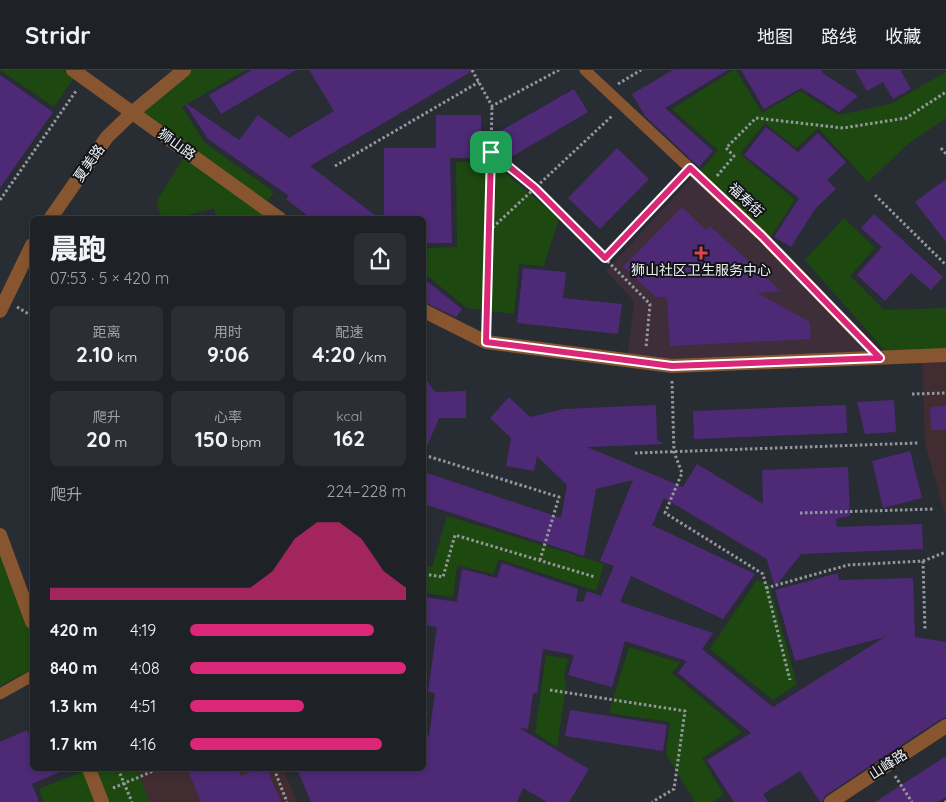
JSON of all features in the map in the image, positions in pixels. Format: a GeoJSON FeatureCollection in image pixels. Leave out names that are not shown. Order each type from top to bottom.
{"type":"FeatureCollection","features":[{"type":"Feature","properties":{"kind":"street","name":"狮山路"},"geometry":{"type":"LineString","coordinates":[[73,70],[276,216]]}},
{"type":"Feature","properties":{"kind":"street","name":"夏美路"},"geometry":{"type":"LineString","coordinates":[[52,216],[107,137],[133,112],[184,70]]}},
{"type":"Feature","properties":{"kind":"street"},"geometry":{"type":"LineString","coordinates":[[0,311],[30,249]]}},
{"type":"Feature","properties":{"kind":"street"},"geometry":{"type":"LineString","coordinates":[[426,312],[486,342],[672,366],[946,355]]}},
{"type":"Feature","properties":{"kind":"street"},"geometry":{"type":"LineString","coordinates":[[0,535],[30,617]]}},
{"type":"Feature","properties":{"kind":"street","name":"山峰路"},"geometry":{"type":"LineString","coordinates":[[831,802],[946,726]]}},
{"type":"Feature","properties":{"kind":"street"},"geometry":{"type":"LineString","coordinates":[[90,771],[100,798]]}},
{"type":"Feature","properties":{"kind":"lane","name":"福寿街"},"geometry":{"type":"LineString","coordinates":[[585,70],[762,236],[880,358]]}},
{"type":"Feature","properties":{"kind":"lane"},"geometry":{"type":"LineString","coordinates":[[0,694],[30,677]]}},
{"type":"Feature","properties":{"kind":"path"},"geometry":{"type":"LineString","coordinates":[[472,70],[492,106],[486,342]]}},
{"type":"Feature","properties":{"kind":"path"},"geometry":{"type":"LineString","coordinates":[[492,106],[558,70]]}},
{"type":"Feature","properties":{"kind":"path"},"geometry":{"type":"LineString","coordinates":[[606,90],[641,70]]}},
{"type":"Feature","properties":{"kind":"path"},"geometry":{"type":"LineString","coordinates":[[0,200],[84,78]]}},
{"type":"Feature","properties":{"kind":"path"},"geometry":{"type":"LineString","coordinates":[[335,166],[479,82]]}},
{"type":"Feature","properties":{"kind":"path"},"geometry":{"type":"LineString","coordinates":[[708,185],[734,156],[726,148],[756,118],[843,128],[906,118],[946,92]]}},
{"type":"Feature","properties":{"kind":"path"},"geometry":{"type":"LineString","coordinates":[[489,231],[623,106]]}},
{"type":"Feature","properties":{"kind":"path"},"geometry":{"type":"LineString","coordinates":[[941,148],[946,154]]}},
{"type":"Feature","properties":{"kind":"path"},"geometry":{"type":"LineString","coordinates":[[491,152],[535,188],[650,304],[644,362]]}},
{"type":"Feature","properties":{"kind":"path"},"geometry":{"type":"LineString","coordinates":[[605,258],[690,168]]}},
{"type":"Feature","properties":{"kind":"path"},"geometry":{"type":"LineString","coordinates":[[876,195],[946,265]]}},
{"type":"Feature","properties":{"kind":"path"},"geometry":{"type":"LineString","coordinates":[[672,366],[674,452],[682,473],[665,513],[763,574],[790,680]]}},
{"type":"Feature","properties":{"kind":"path"},"geometry":{"type":"LineString","coordinates":[[912,394],[946,393]]}},
{"type":"Feature","properties":{"kind":"path"},"geometry":{"type":"LineString","coordinates":[[635,453],[918,443]]}},
{"type":"Feature","properties":{"kind":"path"},"geometry":{"type":"LineString","coordinates":[[426,457],[559,497],[540,560]]}},
{"type":"Feature","properties":{"kind":"path"},"geometry":{"type":"LineString","coordinates":[[800,513],[935,509]]}},
{"type":"Feature","properties":{"kind":"path"},"geometry":{"type":"LineString","coordinates":[[426,574],[443,577],[456,535],[594,577]]}},
{"type":"Feature","properties":{"kind":"path"},"geometry":{"type":"LineString","coordinates":[[766,588],[848,565],[923,561],[946,552]]}},
{"type":"Feature","properties":{"kind":"path"},"geometry":{"type":"LineString","coordinates":[[923,561],[924,630]]}},
{"type":"Feature","properties":{"kind":"path"},"geometry":{"type":"LineString","coordinates":[[550,690],[685,710],[674,789],[652,802]]}},
{"type":"Feature","properties":{"kind":"path"},"geometry":{"type":"LineString","coordinates":[[888,765],[912,802]]}},
{"type":"Feature","properties":{"kind":"path"},"geometry":{"type":"LineString","coordinates":[[119,771],[132,802]]}},
{"type":"Feature","properties":{"kind":"path"},"geometry":{"type":"LineString","coordinates":[[100,798],[124,783],[153,771]]}},
{"type":"Feature","properties":{"kind":"path"},"geometry":{"type":"LineString","coordinates":[[275,771],[288,802]]}},
{"type":"Feature","properties":{"kind":"shaded area","name":"狮山社区卫生服务中心"},"geometry":{"type":"Polygon","coordinates":[[[695,174],[880,358],[627,360],[634,301],[606,271],[695,174]]]}},
{"type":"Feature","properties":{"kind":"shaded area"},"geometry":{"type":"Polygon","coordinates":[[[946,355],[946,518],[925,443],[922,356],[946,355]]]}},
{"type":"Feature","properties":{"kind":"shaded area"},"geometry":{"type":"Polygon","coordinates":[[[91,771],[284,771],[297,802],[103,802],[91,771]]]}},
{"type":"Feature","properties":{"kind":"green space"},"geometry":{"type":"Polygon","coordinates":[[[0,70],[63,70],[74,78],[54,107],[0,70]]]}},
{"type":"Feature","properties":{"kind":"green space"},"geometry":{"type":"Polygon","coordinates":[[[190,70],[245,70],[182,107],[205,143],[274,192],[266,203],[139,112],[190,70]]]}},
{"type":"Feature","properties":{"kind":"green space"},"geometry":{"type":"Polygon","coordinates":[[[736,70],[762,113],[800,91],[839,115],[890,104],[946,72],[946,118],[908,144],[868,182],[818,128],[796,148],[765,123],[740,154],[795,200],[770,238],[699,172],[718,150],[672,109],[736,70]]]}},
{"type":"Feature","properties":{"kind":"green space"},"geometry":{"type":"Polygon","coordinates":[[[185,156],[265,216],[216,216],[214,208],[184,216],[160,216],[157,200],[185,156]]]}},
{"type":"Feature","properties":{"kind":"green space"},"geometry":{"type":"Polygon","coordinates":[[[456,162],[492,162],[559,218],[544,266],[519,264],[514,314],[467,308],[426,275],[426,252],[428,248],[457,247],[456,162]]]}},
{"type":"Feature","properties":{"kind":"green space"},"geometry":{"type":"Polygon","coordinates":[[[844,218],[875,248],[850,276],[884,310],[946,308],[946,350],[887,353],[805,260],[844,218]]]}},
{"type":"Feature","properties":{"kind":"green space"},"geometry":{"type":"Polygon","coordinates":[[[447,516],[604,564],[596,591],[499,559],[493,574],[457,565],[453,597],[426,593],[426,566],[432,567],[447,516]]]}},
{"type":"Feature","properties":{"kind":"green space"},"geometry":{"type":"Polygon","coordinates":[[[0,546],[30,627],[30,670],[0,686],[0,546]]]}},
{"type":"Feature","properties":{"kind":"green space"},"geometry":{"type":"Polygon","coordinates":[[[757,580],[769,584],[797,684],[773,700],[710,649],[757,580]]]}},
{"type":"Feature","properties":{"kind":"green space"},"geometry":{"type":"Polygon","coordinates":[[[629,647],[680,663],[672,673],[742,732],[702,758],[724,795],[712,802],[695,802],[666,754],[670,722],[609,713],[629,647]]]}},
{"type":"Feature","properties":{"kind":"green space"},"geometry":{"type":"Polygon","coordinates":[[[546,655],[568,659],[564,677],[566,687],[557,747],[535,733],[546,655]]]}},
{"type":"Feature","properties":{"kind":"green space"},"geometry":{"type":"Polygon","coordinates":[[[84,771],[96,802],[44,802],[39,789],[84,771]]]}},
{"type":"Feature","properties":{"kind":"green space"},"geometry":{"type":"Polygon","coordinates":[[[96,771],[138,771],[150,802],[108,802],[96,771]]]}},
{"type":"Feature","properties":{"kind":"building"},"geometry":{"type":"Polygon","coordinates":[[[252,70],[296,70],[221,114],[209,95],[252,70]]]}},
{"type":"Feature","properties":{"kind":"building"},"geometry":{"type":"Polygon","coordinates":[[[309,70],[474,70],[310,166],[376,216],[308,216],[286,199],[289,196],[208,139],[184,102],[239,140],[258,115],[289,138],[334,111],[309,70]]]}},
{"type":"Feature","properties":{"kind":"building"},"geometry":{"type":"Polygon","coordinates":[[[673,70],[728,70],[665,108],[713,151],[699,167],[645,116],[632,94],[673,70]]]}},
{"type":"Feature","properties":{"kind":"building"},"geometry":{"type":"Polygon","coordinates":[[[741,70],[821,70],[824,74],[858,96],[839,112],[801,88],[764,109],[741,70]]]}},
{"type":"Feature","properties":{"kind":"building"},"geometry":{"type":"Polygon","coordinates":[[[855,70],[903,70],[901,71],[911,89],[893,99],[883,82],[867,91],[855,70]]]}},
{"type":"Feature","properties":{"kind":"building"},"geometry":{"type":"Polygon","coordinates":[[[0,75],[53,112],[0,188],[0,75]]]}},
{"type":"Feature","properties":{"kind":"building"},"geometry":{"type":"Polygon","coordinates":[[[574,89],[588,112],[511,157],[497,133],[574,89]]]}},
{"type":"Feature","properties":{"kind":"building"},"geometry":{"type":"Polygon","coordinates":[[[436,115],[481,115],[481,158],[450,158],[452,243],[426,243],[426,216],[384,216],[384,148],[436,148],[436,115]]]}},
{"type":"Feature","properties":{"kind":"building"},"geometry":{"type":"Polygon","coordinates":[[[766,127],[798,152],[818,133],[846,162],[827,180],[836,189],[815,209],[791,247],[774,237],[799,198],[744,155],[766,127]]]}},
{"type":"Feature","properties":{"kind":"building"},"geometry":{"type":"Polygon","coordinates":[[[617,148],[649,179],[600,229],[568,198],[617,148]]]}},
{"type":"Feature","properties":{"kind":"building"},"geometry":{"type":"Polygon","coordinates":[[[946,179],[946,242],[915,202],[946,179]]]}},
{"type":"Feature","properties":{"kind":"building"},"geometry":{"type":"Polygon","coordinates":[[[682,207],[706,230],[710,226],[781,291],[757,293],[810,322],[811,339],[670,346],[667,297],[656,297],[623,267],[682,207]]]}},
{"type":"Feature","properties":{"kind":"building"},"geometry":{"type":"Polygon","coordinates":[[[874,214],[943,277],[931,290],[911,273],[885,301],[857,275],[882,247],[861,228],[874,214]]]}},
{"type":"Feature","properties":{"kind":"building"},"geometry":{"type":"Polygon","coordinates":[[[523,268],[566,272],[563,298],[622,304],[618,334],[517,323],[523,268]]]}},
{"type":"Feature","properties":{"kind":"building"},"geometry":{"type":"Polygon","coordinates":[[[426,281],[462,309],[456,317],[426,303],[426,281]]]}},
{"type":"Feature","properties":{"kind":"building"},"geometry":{"type":"Polygon","coordinates":[[[426,379],[435,392],[466,391],[466,418],[439,418],[426,449],[426,379]]]}},
{"type":"Feature","properties":{"kind":"building"},"geometry":{"type":"Polygon","coordinates":[[[509,397],[530,417],[563,409],[656,405],[657,440],[664,444],[587,447],[683,487],[697,464],[763,504],[762,470],[848,467],[850,516],[836,519],[837,527],[922,524],[923,549],[801,554],[775,587],[766,557],[664,498],[652,525],[755,574],[723,619],[631,576],[620,602],[713,633],[702,649],[773,707],[885,637],[795,661],[775,590],[838,573],[839,580],[913,578],[915,637],[946,642],[946,717],[826,795],[822,802],[820,802],[800,771],[763,794],[768,802],[734,802],[707,760],[751,733],[678,673],[687,661],[625,641],[612,687],[568,675],[574,655],[543,649],[537,693],[533,693],[528,729],[519,728],[589,769],[569,802],[547,802],[523,788],[517,802],[311,802],[298,771],[426,771],[426,734],[429,736],[435,693],[428,692],[437,627],[426,625],[426,597],[457,602],[462,569],[497,578],[502,563],[578,589],[576,601],[583,602],[587,591],[601,596],[614,566],[600,561],[633,480],[596,489],[584,556],[426,505],[426,473],[561,518],[567,485],[537,456],[534,471],[506,466],[511,438],[490,418],[509,397]]]}},
{"type":"Feature","properties":{"kind":"building"},"geometry":{"type":"Polygon","coordinates":[[[894,400],[896,432],[865,434],[857,402],[894,400]]]}},
{"type":"Feature","properties":{"kind":"building"},"geometry":{"type":"Polygon","coordinates":[[[846,405],[847,433],[694,439],[693,411],[846,405]]]}},
{"type":"Feature","properties":{"kind":"building"},"geometry":{"type":"Polygon","coordinates":[[[946,406],[946,430],[931,430],[930,407],[946,406]]]}},
{"type":"Feature","properties":{"kind":"building"},"geometry":{"type":"Polygon","coordinates":[[[910,451],[922,498],[883,508],[872,461],[910,451]]]}},
{"type":"Feature","properties":{"kind":"building"},"geometry":{"type":"Polygon","coordinates":[[[570,710],[667,725],[663,751],[565,736],[570,710]]]}},
{"type":"Feature","properties":{"kind":"building"},"geometry":{"type":"Polygon","coordinates":[[[27,730],[30,737],[30,771],[62,771],[32,784],[39,802],[0,802],[0,742],[27,730]]]}},
{"type":"Feature","properties":{"kind":"building"},"geometry":{"type":"Polygon","coordinates":[[[946,756],[946,797],[938,802],[875,802],[946,756]]]}},
{"type":"Feature","properties":{"kind":"building"},"geometry":{"type":"Polygon","coordinates":[[[194,771],[239,771],[241,776],[253,771],[268,771],[281,802],[201,802],[189,773],[194,771]]]}},
{"type":"Feature","properties":{"kind":"place","name":"狮山社区卫生服务中心"},"geometry":{"type":"Point","coordinates":[701,253]}},
{"type":"Feature","properties":{"kind":"route"},"geometry":{"type":"LineString","coordinates":[[491,152],[535,188],[605,258],[690,168],[762,236],[880,358],[672,366],[486,342],[491,152]]}}]}
